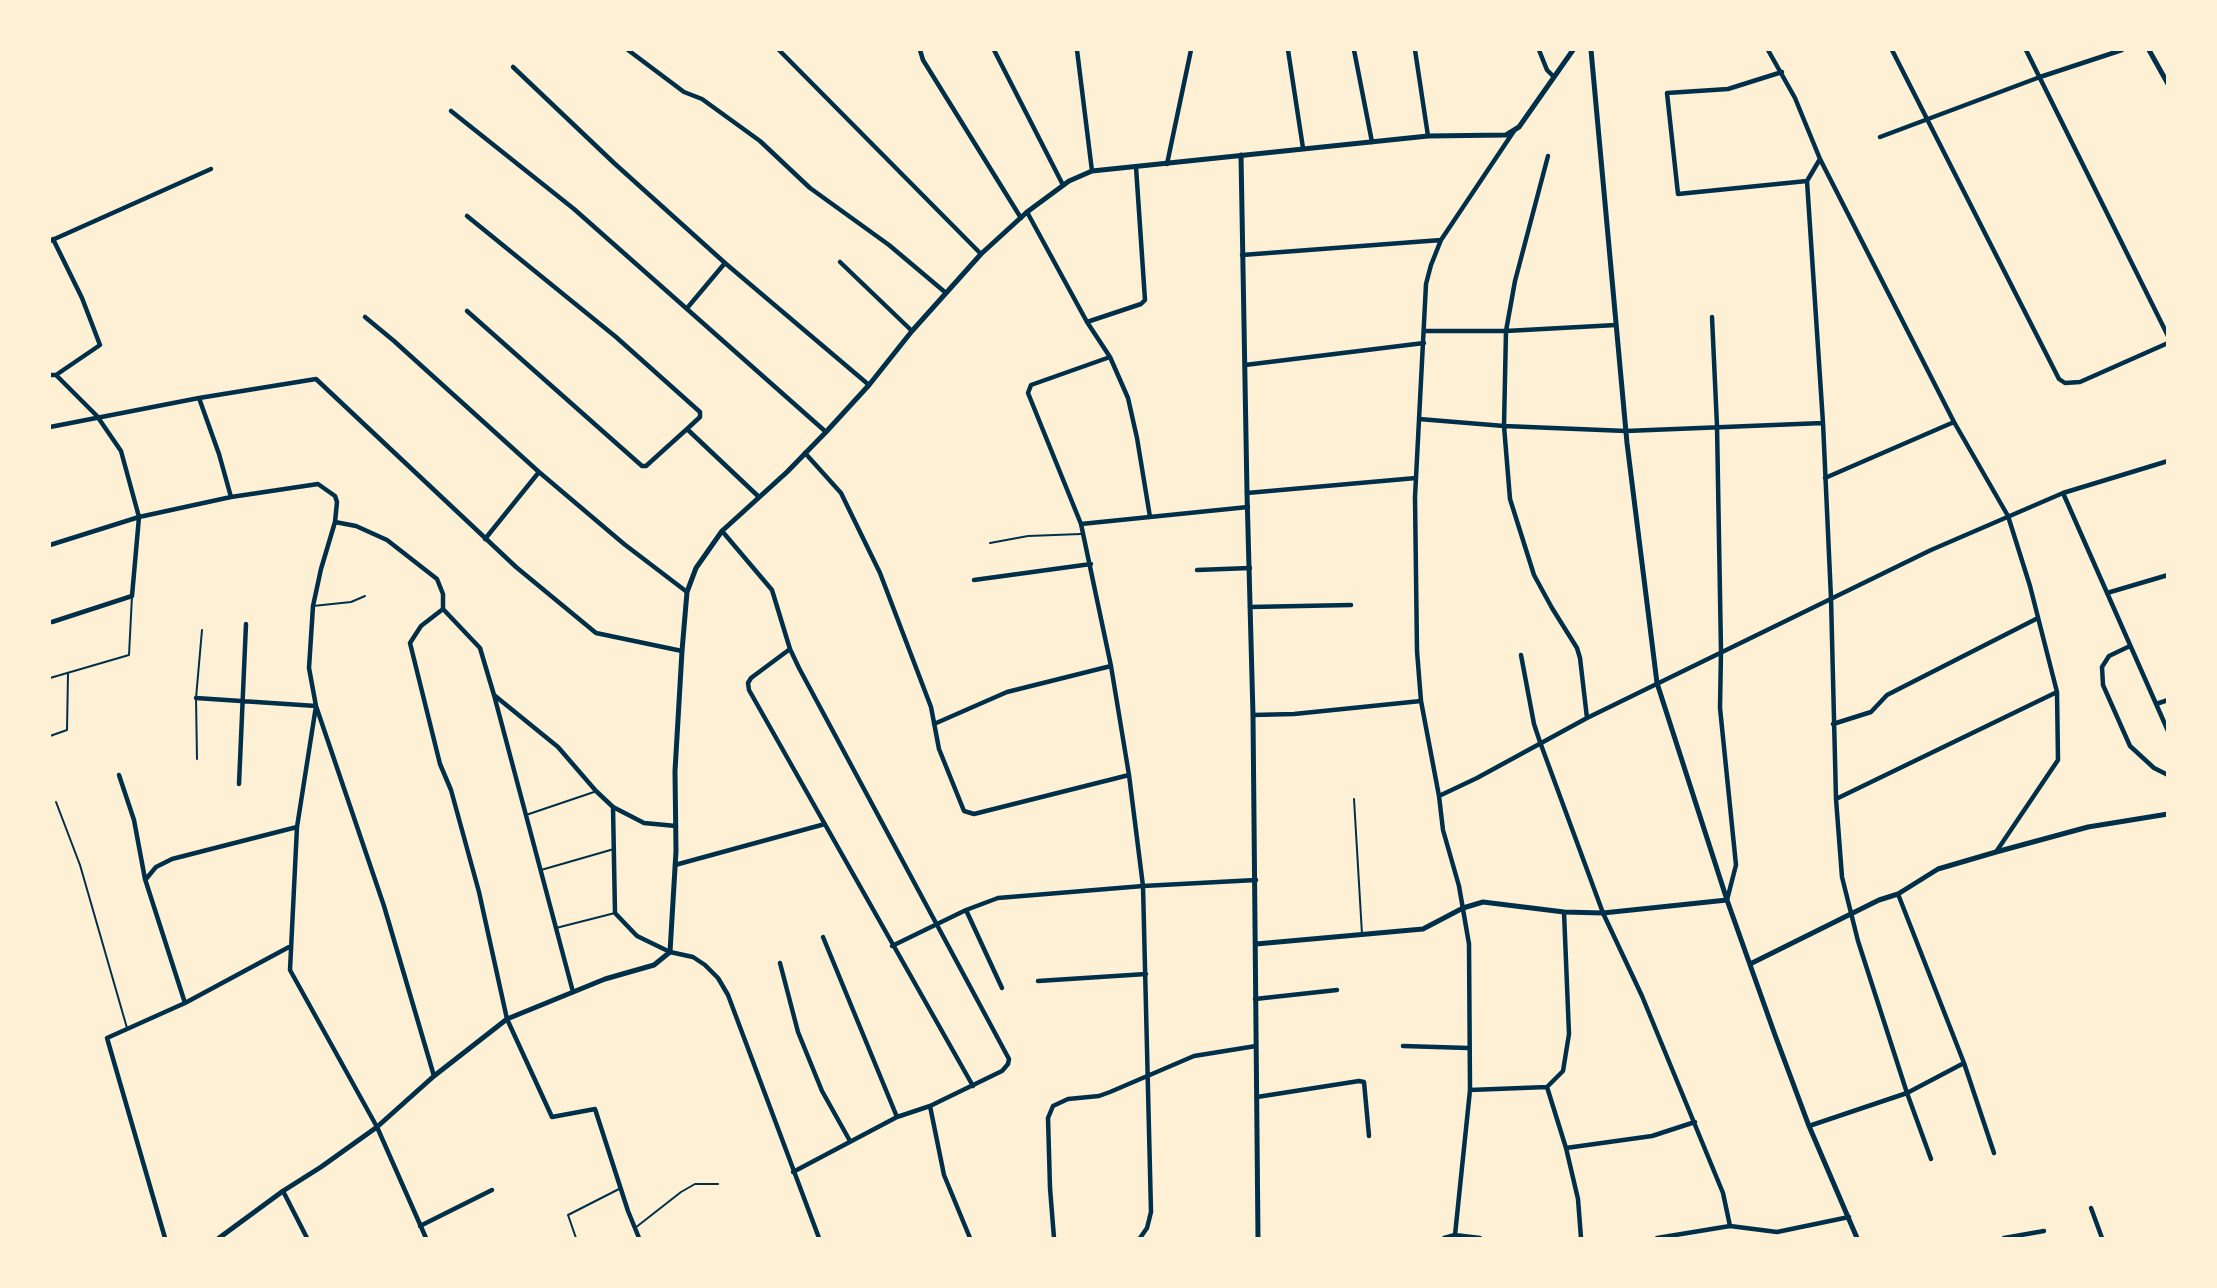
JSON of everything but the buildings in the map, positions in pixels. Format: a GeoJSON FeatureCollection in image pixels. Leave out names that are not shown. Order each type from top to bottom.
{"type":"FeatureCollection","features":[{"type":"Feature","properties":{"kind":"street"},"geometry":{"type":"LineString","coordinates":[[628,50],[684,92],[702,99],[760,141],[810,188],[889,245],[946,293]]}},
{"type":"Feature","properties":{"kind":"street"},"geometry":{"type":"LineString","coordinates":[[779,50],[981,254]]}},
{"type":"Feature","properties":{"kind":"street"},"geometry":{"type":"LineString","coordinates":[[920,50],[923,60],[1021,218]]}},
{"type":"Feature","properties":{"kind":"street"},"geometry":{"type":"LineString","coordinates":[[994,50],[1063,184]]}},
{"type":"Feature","properties":{"kind":"street"},"geometry":{"type":"LineString","coordinates":[[1077,50],[1092,171]]}},
{"type":"Feature","properties":{"kind":"street"},"geometry":{"type":"LineString","coordinates":[[1167,164],[1191,50]]}},
{"type":"Feature","properties":{"kind":"street"},"geometry":{"type":"LineString","coordinates":[[1288,50],[1303,148]]}},
{"type":"Feature","properties":{"kind":"street"},"geometry":{"type":"LineString","coordinates":[[1354,50],[1372,142]]}},
{"type":"Feature","properties":{"kind":"street"},"geometry":{"type":"LineString","coordinates":[[1415,50],[1428,136]]}},
{"type":"Feature","properties":{"kind":"street"},"geometry":{"type":"LineString","coordinates":[[1539,50],[1547,70],[1554,76]]}},
{"type":"Feature","properties":{"kind":"street"},"geometry":{"type":"LineString","coordinates":[[1455,1235],[1470,1090],[1469,944],[1443,830],[1421,701],[1417,651],[1416,478],[1426,284],[1441,240],[1514,131],[1573,50]]}},
{"type":"Feature","properties":{"kind":"street"},"geometry":{"type":"LineString","coordinates":[[1591,50],[1626,431],[1657,683],[1726,900],[1809,1126],[1857,1239]]}},
{"type":"Feature","properties":{"kind":"street"},"geometry":{"type":"LineString","coordinates":[[1768,50],[1782,72],[1820,159],[1954,422],[2008,516],[2038,618],[2058,692],[2058,760],[1996,852]]}},
{"type":"Feature","properties":{"kind":"street"},"geometry":{"type":"LineString","coordinates":[[1892,50],[2054,370],[2065,383],[2080,382],[2168,344]]}},
{"type":"Feature","properties":{"kind":"street"},"geometry":{"type":"LineString","coordinates":[[2026,50],[2168,336]]}},
{"type":"Feature","properties":{"kind":"street"},"geometry":{"type":"LineString","coordinates":[[1880,137],[2040,76],[2122,50]]}},
{"type":"Feature","properties":{"kind":"street"},"geometry":{"type":"LineString","coordinates":[[2149,50],[2168,84]]}},
{"type":"Feature","properties":{"kind":"street"},"geometry":{"type":"LineString","coordinates":[[513,67],[614,163],[725,263],[869,385]]}},
{"type":"Feature","properties":{"kind":"street"},"geometry":{"type":"LineString","coordinates":[[1782,72],[1728,89],[1666,93],[1678,194],[1807,181]]}},
{"type":"Feature","properties":{"kind":"street"},"geometry":{"type":"LineString","coordinates":[[451,111],[574,209],[688,307],[826,432]]}},
{"type":"Feature","properties":{"kind":"street"},"geometry":{"type":"LineString","coordinates":[[219,1239],[283,1191],[376,1127],[434,1076],[507,1019],[605,979],[654,965],[670,952],[675,865],[675,771],[682,651],[687,592],[696,568],[722,531],[787,472],[826,432],[981,254],[1027,212],[1063,184],[1092,171],[1428,136],[1499,135],[1514,131]]}},
{"type":"Feature","properties":{"kind":"street"},"geometry":{"type":"LineString","coordinates":[[1241,155],[1256,880],[1258,1239]]}},
{"type":"Feature","properties":{"kind":"street"},"geometry":{"type":"LineString","coordinates":[[1548,156],[1515,281],[1506,331],[1504,426],[1510,499],[1534,575],[1577,648],[1587,717]]}},
{"type":"Feature","properties":{"kind":"street"},"geometry":{"type":"LineString","coordinates":[[1820,159],[1807,181],[1823,423],[1831,598],[1836,799],[1842,877],[1850,914],[1907,1093],[1931,1159]]}},
{"type":"Feature","properties":{"kind":"street"},"geometry":{"type":"LineString","coordinates":[[1087,322],[1141,304],[1145,300],[1136,167]]}},
{"type":"Feature","properties":{"kind":"street"},"geometry":{"type":"LineString","coordinates":[[52,622],[132,596],[139,517],[121,451],[97,417],[53,375],[100,345],[81,298],[51,240],[211,169]]}},
{"type":"Feature","properties":{"kind":"street"},"geometry":{"type":"LineString","coordinates":[[1027,212],[1087,322],[1110,357],[1128,398],[1150,517]]}},
{"type":"Feature","properties":{"kind":"street"},"geometry":{"type":"LineString","coordinates":[[467,216],[616,337],[700,412],[700,417],[646,466],[642,466],[467,311]]}},
{"type":"Feature","properties":{"kind":"street"},"geometry":{"type":"LineString","coordinates":[[1242,255],[1441,240]]}},
{"type":"Feature","properties":{"kind":"street"},"geometry":{"type":"LineString","coordinates":[[840,262],[912,331]]}},
{"type":"Feature","properties":{"kind":"street"},"geometry":{"type":"LineString","coordinates":[[688,307],[725,263]]}},
{"type":"Feature","properties":{"kind":"street"},"geometry":{"type":"LineString","coordinates":[[365,317],[394,340],[539,472],[624,544],[687,592]]}},
{"type":"Feature","properties":{"kind":"street"},"geometry":{"type":"LineString","coordinates":[[1712,317],[1717,426],[1720,708],[1736,865],[1726,900]]}},
{"type":"Feature","properties":{"kind":"street"},"geometry":{"type":"LineString","coordinates":[[1424,331],[1506,331],[1616,325]]}},
{"type":"Feature","properties":{"kind":"street"},"geometry":{"type":"LineString","coordinates":[[1245,365],[1424,343]]}},
{"type":"Feature","properties":{"kind":"street"},"geometry":{"type":"LineString","coordinates":[[1110,357],[1031,385],[1028,393],[1084,533],[1111,666],[1129,775],[1143,886],[1146,974],[1146,1076],[1151,1212],[1147,1228],[1140,1239]]}},
{"type":"Feature","properties":{"kind":"street"},"geometry":{"type":"LineString","coordinates":[[50,427],[199,398],[316,379],[516,567],[596,633],[604,637],[682,651]]}},
{"type":"Feature","properties":{"kind":"street"},"geometry":{"type":"LineString","coordinates":[[199,398],[219,454],[231,497]]}},
{"type":"Feature","properties":{"kind":"street"},"geometry":{"type":"LineString","coordinates":[[1419,419],[1504,426],[1626,431],[1823,423]]}},
{"type":"Feature","properties":{"kind":"street"},"geometry":{"type":"LineString","coordinates":[[1825,478],[1954,422]]}},
{"type":"Feature","properties":{"kind":"street"},"geometry":{"type":"LineString","coordinates":[[687,429],[759,497]]}},
{"type":"Feature","properties":{"kind":"street"},"geometry":{"type":"LineString","coordinates":[[805,453],[841,493],[880,573],[931,706],[939,749],[964,811],[969,813],[1129,775]]}},
{"type":"Feature","properties":{"kind":"street"},"geometry":{"type":"LineString","coordinates":[[1439,796],[1477,778],[1587,717],[1931,550],[2064,493],[2168,461]]}},
{"type":"Feature","properties":{"kind":"street"},"geometry":{"type":"LineString","coordinates":[[486,539],[539,472]]}},
{"type":"Feature","properties":{"kind":"street"},"geometry":{"type":"LineString","coordinates":[[1247,493],[1416,478]]}},
{"type":"Feature","properties":{"kind":"street"},"geometry":{"type":"LineString","coordinates":[[50,545],[139,517],[231,497],[318,484],[335,496],[335,522],[313,606],[309,668],[316,706],[384,906],[434,1076]]}},
{"type":"Feature","properties":{"kind":"street"},"geometry":{"type":"LineString","coordinates":[[2064,493],[2168,731]]}},
{"type":"Feature","properties":{"kind":"street"},"geometry":{"type":"LineString","coordinates":[[1081,524],[1248,507]]}},
{"type":"Feature","properties":{"kind":"street"},"geometry":{"type":"LineString","coordinates":[[335,522],[356,526],[387,540],[437,579],[443,594],[443,609],[480,648],[573,992]]}},
{"type":"Feature","properties":{"kind":"street"},"geometry":{"type":"LineString","coordinates":[[722,531],[772,590],[790,649],[1009,1059],[1002,1071],[930,1106],[897,1117],[793,1172]]}},
{"type":"Feature","properties":{"kind":"street"},"geometry":{"type":"LineString","coordinates":[[974,580],[1091,564]]}},
{"type":"Feature","properties":{"kind":"street"},"geometry":{"type":"LineString","coordinates":[[1197,570],[1250,568]]}},
{"type":"Feature","properties":{"kind":"street"},"geometry":{"type":"LineString","coordinates":[[2107,593],[2168,575]]}},
{"type":"Feature","properties":{"kind":"street"},"geometry":{"type":"LineString","coordinates":[[1250,607],[1352,604]]}},
{"type":"Feature","properties":{"kind":"street"},"geometry":{"type":"LineString","coordinates":[[443,609],[421,626],[410,643],[440,764],[451,790],[479,892],[507,1019],[552,1117],[595,1109],[639,1239]]}},
{"type":"Feature","properties":{"kind":"street"},"geometry":{"type":"LineString","coordinates":[[1833,724],[1872,712],[1887,695],[2038,618]]}},
{"type":"Feature","properties":{"kind":"street"},"geometry":{"type":"LineString","coordinates":[[238,784],[246,624]]}},
{"type":"Feature","properties":{"kind":"street"},"geometry":{"type":"LineString","coordinates":[[2130,646],[2109,656],[2102,667],[2103,685],[2130,746],[2154,768],[2168,775]]}},
{"type":"Feature","properties":{"kind":"street"},"geometry":{"type":"LineString","coordinates":[[790,649],[751,678],[748,690],[973,1086]]}},
{"type":"Feature","properties":{"kind":"street"},"geometry":{"type":"LineString","coordinates":[[1521,655],[1534,724],[1540,742],[1603,913],[1642,996],[1723,1193],[1730,1226]]}},
{"type":"Feature","properties":{"kind":"street"},"geometry":{"type":"LineString","coordinates":[[934,724],[1007,692],[1111,666]]}},
{"type":"Feature","properties":{"kind":"street"},"geometry":{"type":"LineString","coordinates":[[1836,799],[2058,692]]}},
{"type":"Feature","properties":{"kind":"street"},"geometry":{"type":"LineString","coordinates":[[494,695],[558,747],[613,807],[644,823],[676,826]]}},
{"type":"Feature","properties":{"kind":"street"},"geometry":{"type":"LineString","coordinates":[[196,698],[316,706]]}},
{"type":"Feature","properties":{"kind":"street"},"geometry":{"type":"LineString","coordinates":[[2156,704],[2168,700]]}},
{"type":"Feature","properties":{"kind":"street"},"geometry":{"type":"LineString","coordinates":[[1253,715],[1294,714],[1421,701]]}},
{"type":"Feature","properties":{"kind":"street"},"geometry":{"type":"LineString","coordinates":[[316,706],[297,827],[289,947],[290,970],[376,1127],[426,1239]]}},
{"type":"Feature","properties":{"kind":"street"},"geometry":{"type":"LineString","coordinates":[[119,775],[134,820],[145,879],[185,1003]]}},
{"type":"Feature","properties":{"kind":"street"},"geometry":{"type":"LineString","coordinates":[[613,807],[615,913],[637,936],[670,952],[693,957],[705,964],[718,978],[728,995],[819,1239]]}},
{"type":"Feature","properties":{"kind":"street"},"geometry":{"type":"LineString","coordinates":[[1750,964],[1879,900],[1898,894],[1938,869],[2088,828],[2168,814]]}},
{"type":"Feature","properties":{"kind":"street"},"geometry":{"type":"LineString","coordinates":[[675,865],[825,824]]}},
{"type":"Feature","properties":{"kind":"street"},"geometry":{"type":"LineString","coordinates":[[145,879],[156,867],[172,859],[297,827]]}},
{"type":"Feature","properties":{"kind":"street"},"geometry":{"type":"LineString","coordinates":[[892,946],[966,910],[998,898],[1143,886],[1256,880]]}},
{"type":"Feature","properties":{"kind":"street"},"geometry":{"type":"LineString","coordinates":[[1898,894],[1964,1063],[1994,1153]]}},
{"type":"Feature","properties":{"kind":"street"},"geometry":{"type":"LineString","coordinates":[[1256,944],[1424,929],[1462,908],[1483,902],[1564,912],[1603,913],[1726,900]]}},
{"type":"Feature","properties":{"kind":"street"},"geometry":{"type":"LineString","coordinates":[[966,910],[1002,988]]}},
{"type":"Feature","properties":{"kind":"street"},"geometry":{"type":"LineString","coordinates":[[1470,1090],[1547,1087],[1563,1071],[1569,1034],[1564,912]]}},
{"type":"Feature","properties":{"kind":"street"},"geometry":{"type":"LineString","coordinates":[[823,937],[897,1117]]}},
{"type":"Feature","properties":{"kind":"street"},"geometry":{"type":"LineString","coordinates":[[165,1239],[107,1038],[185,1003],[289,947]]}},
{"type":"Feature","properties":{"kind":"street"},"geometry":{"type":"LineString","coordinates":[[780,963],[798,1032],[822,1091],[850,1141]]}},
{"type":"Feature","properties":{"kind":"street"},"geometry":{"type":"LineString","coordinates":[[1038,981],[1146,974]]}},
{"type":"Feature","properties":{"kind":"street"},"geometry":{"type":"LineString","coordinates":[[1255,999],[1337,990]]}},
{"type":"Feature","properties":{"kind":"street"},"geometry":{"type":"LineString","coordinates":[[1054,1239],[1050,1188],[1049,1111],[1059,1102],[1099,1096],[1194,1056],[1256,1046]]}},
{"type":"Feature","properties":{"kind":"street"},"geometry":{"type":"LineString","coordinates":[[1403,1046],[1468,1048]]}},
{"type":"Feature","properties":{"kind":"street"},"geometry":{"type":"LineString","coordinates":[[1809,1126],[1907,1093],[1964,1063]]}},
{"type":"Feature","properties":{"kind":"street"},"geometry":{"type":"LineString","coordinates":[[1257,1097],[1364,1082],[1369,1136]]}},
{"type":"Feature","properties":{"kind":"street"},"geometry":{"type":"LineString","coordinates":[[1547,1087],[1566,1148],[1578,1199],[1581,1239]]}},
{"type":"Feature","properties":{"kind":"street"},"geometry":{"type":"LineString","coordinates":[[930,1106],[944,1175],[970,1239]]}},
{"type":"Feature","properties":{"kind":"street"},"geometry":{"type":"LineString","coordinates":[[1566,1148],[1652,1136],[1695,1122]]}},
{"type":"Feature","properties":{"kind":"street"},"geometry":{"type":"LineString","coordinates":[[420,1226],[492,1190]]}},
{"type":"Feature","properties":{"kind":"street"},"geometry":{"type":"LineString","coordinates":[[283,1191],[307,1239]]}},
{"type":"Feature","properties":{"kind":"street"},"geometry":{"type":"LineString","coordinates":[[2091,1208],[2102,1239]]}},
{"type":"Feature","properties":{"kind":"street"},"geometry":{"type":"LineString","coordinates":[[1657,1239],[1730,1226],[1777,1232],[1850,1218]]}},
{"type":"Feature","properties":{"kind":"street"},"geometry":{"type":"LineString","coordinates":[[2004,1239],[2044,1231]]}},
{"type":"Feature","properties":{"kind":"street"},"geometry":{"type":"LineString","coordinates":[[1444,1239],[1455,1235],[1480,1239]]}},
{"type":"Feature","properties":{"kind":"lane"},"geometry":{"type":"LineString","coordinates":[[990,543],[1028,536],[1084,533]]}},
{"type":"Feature","properties":{"kind":"lane"},"geometry":{"type":"LineString","coordinates":[[50,678],[129,655],[132,596]]}},
{"type":"Feature","properties":{"kind":"lane"},"geometry":{"type":"LineString","coordinates":[[313,606],[351,602],[365,596]]}},
{"type":"Feature","properties":{"kind":"lane"},"geometry":{"type":"LineString","coordinates":[[197,759],[196,698],[202,630]]}},
{"type":"Feature","properties":{"kind":"lane"},"geometry":{"type":"LineString","coordinates":[[50,736],[67,730],[68,673]]}},
{"type":"Feature","properties":{"kind":"lane"},"geometry":{"type":"LineString","coordinates":[[526,815],[596,791]]}},
{"type":"Feature","properties":{"kind":"lane"},"geometry":{"type":"LineString","coordinates":[[1354,800],[1362,935]]}},
{"type":"Feature","properties":{"kind":"lane"},"geometry":{"type":"LineString","coordinates":[[56,802],[80,865],[128,1028]]}},
{"type":"Feature","properties":{"kind":"lane"},"geometry":{"type":"LineString","coordinates":[[541,870],[614,849]]}},
{"type":"Feature","properties":{"kind":"lane"},"geometry":{"type":"LineString","coordinates":[[556,928],[615,913]]}},
{"type":"Feature","properties":{"kind":"lane"},"geometry":{"type":"LineString","coordinates":[[635,1228],[681,1192],[695,1184],[718,1184]]}},
{"type":"Feature","properties":{"kind":"lane"},"geometry":{"type":"LineString","coordinates":[[576,1239],[568,1215],[621,1188]]}}]}
